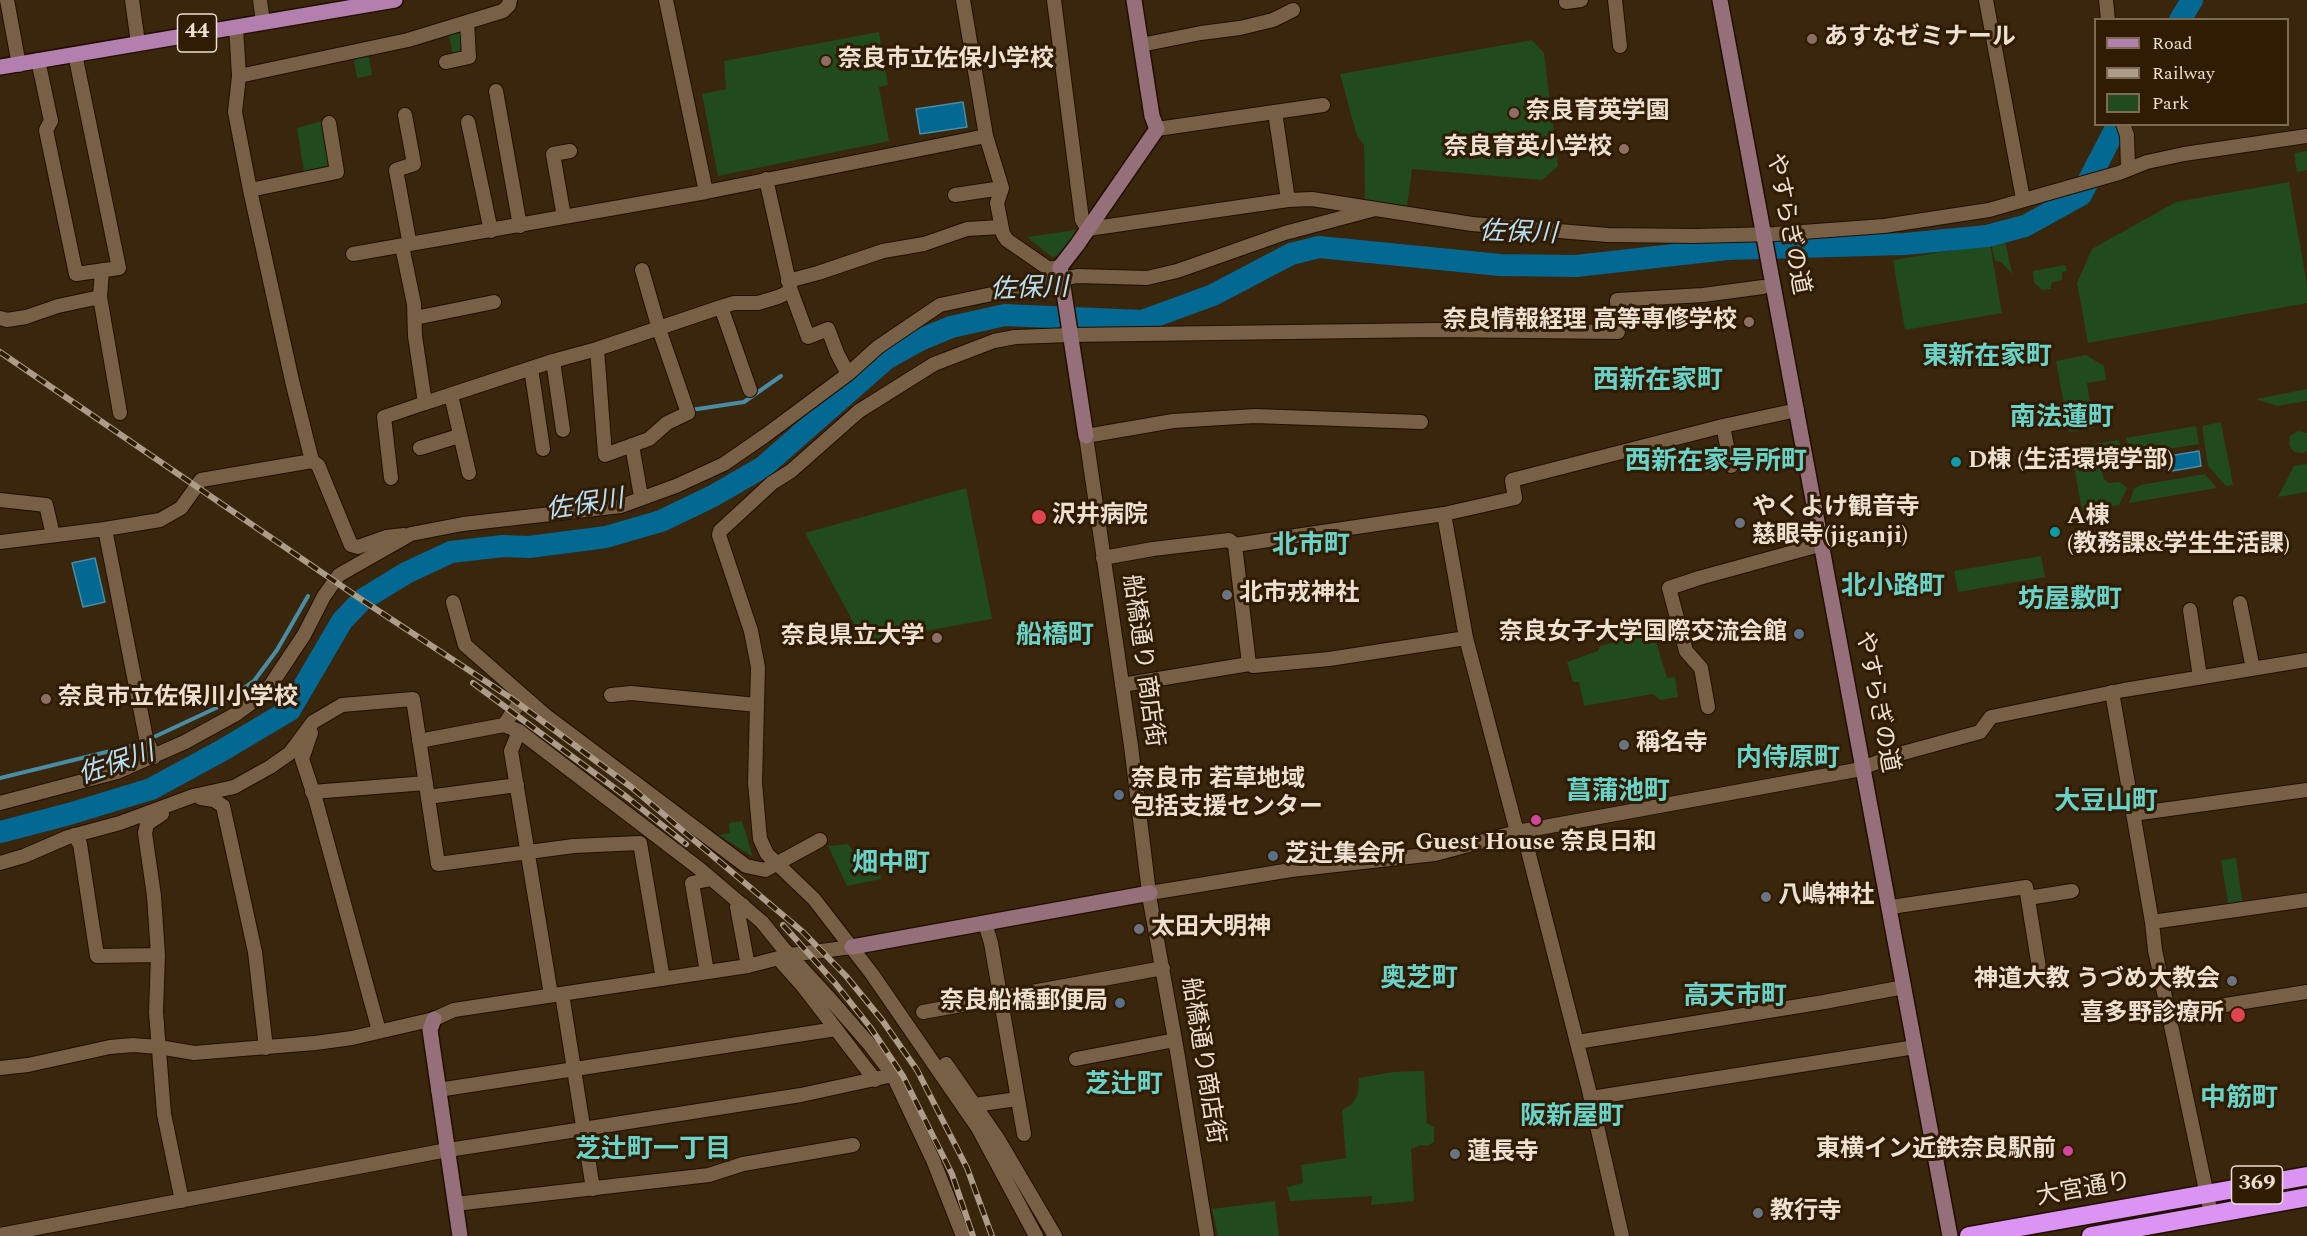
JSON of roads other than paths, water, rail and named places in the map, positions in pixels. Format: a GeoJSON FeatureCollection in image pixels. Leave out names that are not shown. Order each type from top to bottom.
{"type":"FeatureCollection","features":[{"type":"Feature","properties":{"kind":"highway","name":"369"},"geometry":{"type":"LineString","coordinates":[[2207,1195],[2307,1176]]}},
{"type":"Feature","properties":{"kind":"highway","name":"大宮通り"},"geometry":{"type":"LineString","coordinates":[[1969,1236],[2207,1195]]}},
{"type":"Feature","properties":{"kind":"highway","name":"369"},"geometry":{"type":"LineString","coordinates":[[2211,1214],[2307,1197]]}},
{"type":"Feature","properties":{"kind":"highway","name":"大宮通り"},"geometry":{"type":"LineString","coordinates":[[2091,1236],[2211,1214]]}},
{"type":"Feature","properties":{"kind":"main road","name":"44"},"geometry":{"type":"LineString","coordinates":[[0,68],[264,22],[318,6],[395,0]]}},
{"type":"Feature","properties":{"kind":"street"},"geometry":{"type":"LineString","coordinates":[[7,0],[19,64]]}},
{"type":"Feature","properties":{"kind":"street"},"geometry":{"type":"LineString","coordinates":[[132,0],[138,43]]}},
{"type":"Feature","properties":{"kind":"street"},"geometry":{"type":"LineString","coordinates":[[260,0],[264,22]]}},
{"type":"Feature","properties":{"kind":"street"},"geometry":{"type":"LineString","coordinates":[[238,76],[389,45],[503,11],[509,5],[510,0]]}},
{"type":"Feature","properties":{"kind":"street"},"geometry":{"type":"LineString","coordinates":[[666,0],[706,192]]}},
{"type":"Feature","properties":{"kind":"street"},"geometry":{"type":"LineString","coordinates":[[963,0],[986,136],[1002,188],[997,203],[1001,227],[1007,240],[1048,269],[1061,273],[1148,278],[1177,272],[1285,232],[1376,209]]}},
{"type":"Feature","properties":{"kind":"street"},"geometry":{"type":"LineString","coordinates":[[1054,0],[1082,220],[1088,229]]}},
{"type":"Feature","properties":{"kind":"street"},"geometry":{"type":"LineString","coordinates":[[1134,0],[1152,116],[1157,129]]}},
{"type":"Feature","properties":{"kind":"street"},"geometry":{"type":"LineString","coordinates":[[1566,2],[1581,0]]}},
{"type":"Feature","properties":{"kind":"street"},"geometry":{"type":"LineString","coordinates":[[1615,0],[1620,46]]}},
{"type":"Feature","properties":{"kind":"street","name":"やすらぎの道"},"geometry":{"type":"LineString","coordinates":[[1720,0],[1891,907],[1950,1236]]}},
{"type":"Feature","properties":{"kind":"street"},"geometry":{"type":"LineString","coordinates":[[1986,0],[2023,199]]}},
{"type":"Feature","properties":{"kind":"street"},"geometry":{"type":"LineString","coordinates":[[2106,0],[2108,18]]}},
{"type":"Feature","properties":{"kind":"street"},"geometry":{"type":"LineString","coordinates":[[1141,45],[1240,28],[1273,20],[1293,10]]}},
{"type":"Feature","properties":{"kind":"street"},"geometry":{"type":"LineString","coordinates":[[446,62],[469,57],[467,22]]}},
{"type":"Feature","properties":{"kind":"street"},"geometry":{"type":"LineString","coordinates":[[236,27],[238,76],[235,112],[293,385],[312,460],[318,465],[351,544],[358,547],[386,537],[463,524],[621,506],[676,486],[724,464],[848,374],[878,346],[940,305],[1061,273]]}},
{"type":"Feature","properties":{"kind":"street"},"geometry":{"type":"LineString","coordinates":[[38,60],[51,121],[46,130],[76,274],[118,268],[75,54]]}},
{"type":"Feature","properties":{"kind":"street"},"geometry":{"type":"LineString","coordinates":[[496,91],[520,226]]}},
{"type":"Feature","properties":{"kind":"street"},"geometry":{"type":"LineString","coordinates":[[1323,105],[1157,129],[1088,229],[1061,273],[1086,436],[1173,421],[1255,416],[1421,422]]}},
{"type":"Feature","properties":{"kind":"street"},"geometry":{"type":"LineString","coordinates":[[1275,112],[1288,200]]}},
{"type":"Feature","properties":{"kind":"street"},"geometry":{"type":"LineString","coordinates":[[405,115],[414,165],[396,170],[409,240],[404,246],[414,304],[415,336],[425,403]]}},
{"type":"Feature","properties":{"kind":"street"},"geometry":{"type":"LineString","coordinates":[[468,122],[491,231]]}},
{"type":"Feature","properties":{"kind":"street"},"geometry":{"type":"LineString","coordinates":[[250,190],[337,172],[330,123]]}},
{"type":"Feature","properties":{"kind":"street"},"geometry":{"type":"LineString","coordinates":[[2125,130],[2128,170]]}},
{"type":"Feature","properties":{"kind":"street"},"geometry":{"type":"LineString","coordinates":[[353,254],[706,192],[986,136]]}},
{"type":"Feature","properties":{"kind":"street"},"geometry":{"type":"LineString","coordinates":[[1088,229],[1288,200],[1312,199],[1472,224],[1541,231],[1765,237],[1920,222],[1989,210],[2128,170],[2147,162],[2184,154],[2307,136]]}},
{"type":"Feature","properties":{"kind":"street"},"geometry":{"type":"LineString","coordinates":[[564,217],[553,154],[570,151]]}},
{"type":"Feature","properties":{"kind":"street"},"geometry":{"type":"LineString","coordinates":[[766,179],[789,286],[808,337],[828,328],[848,374]]}},
{"type":"Feature","properties":{"kind":"street"},"geometry":{"type":"LineString","coordinates":[[955,195],[1002,188]]}},
{"type":"Feature","properties":{"kind":"street"},"geometry":{"type":"LineString","coordinates":[[391,478],[384,417],[734,303],[758,303],[778,297],[789,286],[818,273],[883,251],[924,244],[967,230],[1001,227]]}},
{"type":"Feature","properties":{"kind":"street"},"geometry":{"type":"LineString","coordinates":[[102,270],[100,297],[120,413]]}},
{"type":"Feature","properties":{"kind":"street"},"geometry":{"type":"LineString","coordinates":[[597,349],[605,454],[649,439],[667,423],[688,413],[659,329],[642,270]]}},
{"type":"Feature","properties":{"kind":"street"},"geometry":{"type":"LineString","coordinates":[[1036,1236],[978,1128],[872,974],[814,899],[767,854],[760,839],[755,783],[758,667],[750,631],[719,535],[720,531],[772,483],[791,471],[854,415],[934,364],[994,341],[1015,337],[1070,335],[1436,330],[1618,332],[1617,300],[1703,295],[1763,287]]}},
{"type":"Feature","properties":{"kind":"street"},"geometry":{"type":"LineString","coordinates":[[0,318],[8,320],[100,297]]}},
{"type":"Feature","properties":{"kind":"street"},"geometry":{"type":"LineString","coordinates":[[415,318],[494,302]]}},
{"type":"Feature","properties":{"kind":"street"},"geometry":{"type":"LineString","coordinates":[[721,307],[750,390]]}},
{"type":"Feature","properties":{"kind":"street"},"geometry":{"type":"LineString","coordinates":[[553,361],[563,430]]}},
{"type":"Feature","properties":{"kind":"street"},"geometry":{"type":"LineString","coordinates":[[531,368],[543,449]]}},
{"type":"Feature","properties":{"kind":"street"},"geometry":{"type":"LineString","coordinates":[[451,395],[469,473]]}},
{"type":"Feature","properties":{"kind":"street"},"geometry":{"type":"LineString","coordinates":[[1235,545],[1444,514],[1515,498],[1512,480],[1723,426],[1797,410]]}},
{"type":"Feature","properties":{"kind":"street"},"geometry":{"type":"LineString","coordinates":[[1723,426],[1731,466]]}},
{"type":"Feature","properties":{"kind":"street"},"geometry":{"type":"LineString","coordinates":[[420,448],[459,436]]}},
{"type":"Feature","properties":{"kind":"street","name":"船橋通り 商店街"},"geometry":{"type":"LineString","coordinates":[[1086,436],[1150,893]]}},
{"type":"Feature","properties":{"kind":"street"},"geometry":{"type":"LineString","coordinates":[[632,445],[640,491]]}},
{"type":"Feature","properties":{"kind":"street"},"geometry":{"type":"LineString","coordinates":[[0,542],[105,530],[160,520],[181,508],[201,480],[312,460]]}},
{"type":"Feature","properties":{"kind":"street"},"geometry":{"type":"LineString","coordinates":[[0,500],[46,505],[53,535]]}},
{"type":"Feature","properties":{"kind":"street"},"geometry":{"type":"LineString","coordinates":[[1444,514],[1466,638],[1577,1042],[1622,1236]]}},
{"type":"Feature","properties":{"kind":"street"},"geometry":{"type":"LineString","coordinates":[[105,530],[146,738],[154,757]]}},
{"type":"Feature","properties":{"kind":"street"},"geometry":{"type":"LineString","coordinates":[[0,803],[117,772],[185,742],[236,714],[266,692],[304,635],[333,582],[348,569],[411,534]]}},
{"type":"Feature","properties":{"kind":"street"},"geometry":{"type":"LineString","coordinates":[[1103,558],[1153,549],[1229,540],[1235,545],[1249,664]]}},
{"type":"Feature","properties":{"kind":"street"},"geometry":{"type":"LineString","coordinates":[[1708,707],[1701,668],[1686,651],[1669,588],[1823,544]]}},
{"type":"Feature","properties":{"kind":"street"},"geometry":{"type":"LineString","coordinates":[[453,602],[465,645],[524,697],[746,866],[765,870],[820,840]]}},
{"type":"Feature","properties":{"kind":"street"},"geometry":{"type":"LineString","coordinates":[[2240,603],[2253,669]]}},
{"type":"Feature","properties":{"kind":"street"},"geometry":{"type":"LineString","coordinates":[[2190,610],[2199,677]]}},
{"type":"Feature","properties":{"kind":"street"},"geometry":{"type":"LineString","coordinates":[[1122,686],[1249,664],[1253,666],[1329,659],[1466,638]]}},
{"type":"Feature","properties":{"kind":"street"},"geometry":{"type":"LineString","coordinates":[[0,1072],[110,1047],[133,1045],[195,1053],[352,1038],[435,1019],[454,1010],[748,966],[784,956],[852,947],[1303,868],[1435,854],[1520,832],[1856,770],[1980,732],[1991,717],[2112,692],[2307,660]]}},
{"type":"Feature","properties":{"kind":"street"},"geometry":{"type":"LineString","coordinates":[[2112,692],[2155,950],[2211,1214]]}},
{"type":"Feature","properties":{"kind":"street"},"geometry":{"type":"LineString","coordinates":[[610,695],[631,693],[757,705]]}},
{"type":"Feature","properties":{"kind":"street"},"geometry":{"type":"LineString","coordinates":[[504,725],[524,697]]}},
{"type":"Feature","properties":{"kind":"street"},"geometry":{"type":"LineString","coordinates":[[0,863],[24,856],[74,835],[120,823],[193,796],[234,787],[290,753],[312,722],[342,705],[413,699],[438,864],[574,846],[640,843],[663,979]]}},
{"type":"Feature","properties":{"kind":"street"},"geometry":{"type":"LineString","coordinates":[[312,722],[310,737],[302,759],[379,1030]]}},
{"type":"Feature","properties":{"kind":"street"},"geometry":{"type":"LineString","coordinates":[[419,741],[504,725],[519,731],[711,879],[762,922],[802,985],[875,1080]]}},
{"type":"Feature","properties":{"kind":"street"},"geometry":{"type":"LineString","coordinates":[[519,731],[512,751],[517,785],[556,994],[574,1068],[593,1189]]}},
{"type":"Feature","properties":{"kind":"street"},"geometry":{"type":"LineString","coordinates":[[312,792],[426,783]]}},
{"type":"Feature","properties":{"kind":"street"},"geometry":{"type":"LineString","coordinates":[[428,797],[517,785]]}},
{"type":"Feature","properties":{"kind":"street"},"geometry":{"type":"LineString","coordinates":[[2133,814],[2307,790]]}},
{"type":"Feature","properties":{"kind":"street"},"geometry":{"type":"LineString","coordinates":[[182,1201],[164,1114],[156,1012],[158,955],[154,896],[145,833],[147,824],[152,819],[193,796],[214,800],[223,806],[255,952],[266,1048]]}},
{"type":"Feature","properties":{"kind":"street"},"geometry":{"type":"LineString","coordinates":[[74,835],[80,844],[97,956],[158,955]]}},
{"type":"Feature","properties":{"kind":"street"},"geometry":{"type":"LineString","coordinates":[[707,972],[692,883],[711,879]]}},
{"type":"Feature","properties":{"kind":"street"},"geometry":{"type":"LineString","coordinates":[[1891,907],[2026,887],[2041,980]]}},
{"type":"Feature","properties":{"kind":"street"},"geometry":{"type":"LineString","coordinates":[[2028,898],[2072,891]]}},
{"type":"Feature","properties":{"kind":"street","name":"船橋通り商店街"},"geometry":{"type":"LineString","coordinates":[[1150,893],[1207,1236]]}},
{"type":"Feature","properties":{"kind":"street"},"geometry":{"type":"LineString","coordinates":[[2152,922],[2307,900]]}},
{"type":"Feature","properties":{"kind":"street"},"geometry":{"type":"LineString","coordinates":[[743,905],[737,907],[748,966]]}},
{"type":"Feature","properties":{"kind":"street"},"geometry":{"type":"LineString","coordinates":[[985,923],[991,943],[1024,1134]]}},
{"type":"Feature","properties":{"kind":"street"},"geometry":{"type":"LineString","coordinates":[[784,956],[870,1045],[893,1075],[933,1160],[963,1236]]}},
{"type":"Feature","properties":{"kind":"street"},"geometry":{"type":"LineString","coordinates":[[922,1012],[1162,968]]}},
{"type":"Feature","properties":{"kind":"street"},"geometry":{"type":"LineString","coordinates":[[1577,1042],[1780,1010],[1904,987]]}},
{"type":"Feature","properties":{"kind":"street"},"geometry":{"type":"LineString","coordinates":[[2169,1014],[2307,992]]}},
{"type":"Feature","properties":{"kind":"street"},"geometry":{"type":"LineString","coordinates":[[435,1019],[430,1030],[460,1236]]}},
{"type":"Feature","properties":{"kind":"street"},"geometry":{"type":"LineString","coordinates":[[438,1090],[836,1029]]}},
{"type":"Feature","properties":{"kind":"street"},"geometry":{"type":"LineString","coordinates":[[1076,1059],[1175,1040]]}},
{"type":"Feature","properties":{"kind":"street"},"geometry":{"type":"LineString","coordinates":[[1591,1098],[1916,1047]]}},
{"type":"Feature","properties":{"kind":"street"},"geometry":{"type":"LineString","coordinates":[[946,1064],[1002,1146],[1056,1236]]}},
{"type":"Feature","properties":{"kind":"street"},"geometry":{"type":"LineString","coordinates":[[0,1235],[446,1150],[801,1095],[893,1075]]}},
{"type":"Feature","properties":{"kind":"street"},"geometry":{"type":"LineString","coordinates":[[974,1105],[1018,1099]]}},
{"type":"Feature","properties":{"kind":"street"},"geometry":{"type":"LineString","coordinates":[[455,1204],[709,1175],[743,1164],[853,1145]]}},
{"type":"Feature","properties":{"kind":"water"},"geometry":{"type":"Polygon","coordinates":[[[963,102],[967,127],[920,134],[916,109],[963,102]]]}},
{"type":"Feature","properties":{"kind":"water"},"geometry":{"type":"Polygon","coordinates":[[[2199,451],[2201,466],[2166,472],[2163,457],[2199,451]]]}},
{"type":"Feature","properties":{"kind":"water"},"geometry":{"type":"Polygon","coordinates":[[[95,558],[105,602],[83,607],[72,563],[95,558]]]}},
{"type":"Feature","properties":{"kind":"waterway","name":"佐保川"},"geometry":{"type":"LineString","coordinates":[[2181,18],[2192,0]]}},
{"type":"Feature","properties":{"kind":"waterway","name":"佐保川"},"geometry":{"type":"LineString","coordinates":[[0,832],[151,789],[290,710],[342,621],[362,600],[406,573],[451,552],[503,546],[529,547],[606,537],[661,521],[713,496],[763,467],[886,359],[922,339],[951,327],[1005,315],[1142,321],[1213,295],[1291,254],[1319,247],[1500,265],[1576,266],[1727,249],[1905,244],[1987,236],[2025,226],[2081,195],[2117,126]]}},
{"type":"Feature","properties":{"kind":"waterway"},"geometry":{"type":"LineString","coordinates":[[691,410],[744,402],[781,376]]}},
{"type":"Feature","properties":{"kind":"waterway"},"geometry":{"type":"LineString","coordinates":[[0,778],[139,744],[216,708],[254,681],[277,650],[308,596]]}},
{"type":"Feature","properties":{"kind":"railway"},"geometry":{"type":"LineString","coordinates":[[0,352],[362,600],[511,698],[631,787],[803,932],[846,976],[882,1020],[917,1070],[967,1168],[992,1236]]}},
{"type":"Feature","properties":{"kind":"railway"},"geometry":{"type":"LineString","coordinates":[[473,683],[686,844]]}},
{"type":"Feature","properties":{"kind":"railway"},"geometry":{"type":"LineString","coordinates":[[783,925],[835,983],[870,1027],[903,1076],[952,1174],[973,1236]]}},
{"type":"Feature","properties":{"kind":"place","name":"あすなゼミナール"},"geometry":{"type":"Point","coordinates":[1812,39]}},
{"type":"Feature","properties":{"kind":"place","name":"奈良市立佐保小学校"},"geometry":{"type":"Point","coordinates":[826,61]}},
{"type":"Feature","properties":{"kind":"place","name":"奈良育英学園"},"geometry":{"type":"Point","coordinates":[1514,113]}},
{"type":"Feature","properties":{"kind":"place","name":"奈良育英小学校"},"geometry":{"type":"Point","coordinates":[1624,149]}},
{"type":"Feature","properties":{"kind":"place","name":"奈良情報経理 高等専修学校"},"geometry":{"type":"Point","coordinates":[1749,322]}},
{"type":"Feature","properties":{"kind":"place","name":"D棟 (生活環境学部)"},"geometry":{"type":"Point","coordinates":[1956,462]}},
{"type":"Feature","properties":{"kind":"place","name":"沢井病院"},"geometry":{"type":"Point","coordinates":[1039,517]}},
{"type":"Feature","properties":{"kind":"place","name":"やくよけ観音寺 慈眼寺(jiganji)"},"geometry":{"type":"Point","coordinates":[1740,523]}},
{"type":"Feature","properties":{"kind":"place","name":"A棟 (教務課&学生生活課)"},"geometry":{"type":"Point","coordinates":[2055,532]}},
{"type":"Feature","properties":{"kind":"place","name":"北市戎神社"},"geometry":{"type":"Point","coordinates":[1227,595]}},
{"type":"Feature","properties":{"kind":"place","name":"奈良女子大学国際交流会館"},"geometry":{"type":"Point","coordinates":[1799,634]}},
{"type":"Feature","properties":{"kind":"place","name":"奈良県立大学"},"geometry":{"type":"Point","coordinates":[937,638]}},
{"type":"Feature","properties":{"kind":"place","name":"奈良市立佐保川小学校"},"geometry":{"type":"Point","coordinates":[46,699]}},
{"type":"Feature","properties":{"kind":"place","name":"稱名寺"},"geometry":{"type":"Point","coordinates":[1624,745]}},
{"type":"Feature","properties":{"kind":"place","name":"奈良市 若草地域 包括支援センター"},"geometry":{"type":"Point","coordinates":[1119,795]}},
{"type":"Feature","properties":{"kind":"place","name":"Guest House 奈良日和"},"geometry":{"type":"Point","coordinates":[1536,820]}},
{"type":"Feature","properties":{"kind":"place","name":"芝辻集会所"},"geometry":{"type":"Point","coordinates":[1273,856]}},
{"type":"Feature","properties":{"kind":"place","name":"八嶋神社"},"geometry":{"type":"Point","coordinates":[1766,897]}},
{"type":"Feature","properties":{"kind":"place","name":"太田大明神"},"geometry":{"type":"Point","coordinates":[1139,929]}},
{"type":"Feature","properties":{"kind":"place","name":"神道大教 うづめ大教会"},"geometry":{"type":"Point","coordinates":[2232,981]}},
{"type":"Feature","properties":{"kind":"place","name":"奈良船橋郵便局"},"geometry":{"type":"Point","coordinates":[1120,1003]}},
{"type":"Feature","properties":{"kind":"place","name":"喜多野診療所"},"geometry":{"type":"Point","coordinates":[2238,1015]}},
{"type":"Feature","properties":{"kind":"place","name":"東横イン近鉄奈良駅前"},"geometry":{"type":"Point","coordinates":[2068,1151]}},
{"type":"Feature","properties":{"kind":"place","name":"蓮長寺"},"geometry":{"type":"Point","coordinates":[1455,1154]}},
{"type":"Feature","properties":{"kind":"place","name":"教行寺"},"geometry":{"type":"Point","coordinates":[1758,1213]}},
{"type":"Feature","properties":{"kind":"district","name":"東新在家町"},"geometry":{"type":"Point","coordinates":[1987,359]}},
{"type":"Feature","properties":{"kind":"district","name":"西新在家町"},"geometry":{"type":"Point","coordinates":[1658,383]}},
{"type":"Feature","properties":{"kind":"district","name":"南法蓮町"},"geometry":{"type":"Point","coordinates":[2062,420]}},
{"type":"Feature","properties":{"kind":"district","name":"西新在家号所町"},"geometry":{"type":"Point","coordinates":[1716,464]}},
{"type":"Feature","properties":{"kind":"district","name":"北市町"},"geometry":{"type":"Point","coordinates":[1311,548]}},
{"type":"Feature","properties":{"kind":"district","name":"北小路町"},"geometry":{"type":"Point","coordinates":[1893,589]}},
{"type":"Feature","properties":{"kind":"district","name":"坊屋敷町"},"geometry":{"type":"Point","coordinates":[2070,602]}},
{"type":"Feature","properties":{"kind":"district","name":"船橋町"},"geometry":{"type":"Point","coordinates":[1055,638]}},
{"type":"Feature","properties":{"kind":"district","name":"内侍原町"},"geometry":{"type":"Point","coordinates":[1788,761]}},
{"type":"Feature","properties":{"kind":"district","name":"菖蒲池町"},"geometry":{"type":"Point","coordinates":[1618,794]}},
{"type":"Feature","properties":{"kind":"district","name":"大豆山町"},"geometry":{"type":"Point","coordinates":[2106,804]}},
{"type":"Feature","properties":{"kind":"district","name":"畑中町"},"geometry":{"type":"Point","coordinates":[891,866]}},
{"type":"Feature","properties":{"kind":"district","name":"奥芝町"},"geometry":{"type":"Point","coordinates":[1419,981]}},
{"type":"Feature","properties":{"kind":"district","name":"高天市町"},"geometry":{"type":"Point","coordinates":[1735,999]}},
{"type":"Feature","properties":{"kind":"district","name":"芝辻町"},"geometry":{"type":"Point","coordinates":[1124,1087]}},
{"type":"Feature","properties":{"kind":"district","name":"中筋町"},"geometry":{"type":"Point","coordinates":[2239,1101]}},
{"type":"Feature","properties":{"kind":"district","name":"阪新屋町"},"geometry":{"type":"Point","coordinates":[1572,1119]}},
{"type":"Feature","properties":{"kind":"district","name":"芝辻町一丁目"},"geometry":{"type":"Point","coordinates":[653,1152]}}]}
